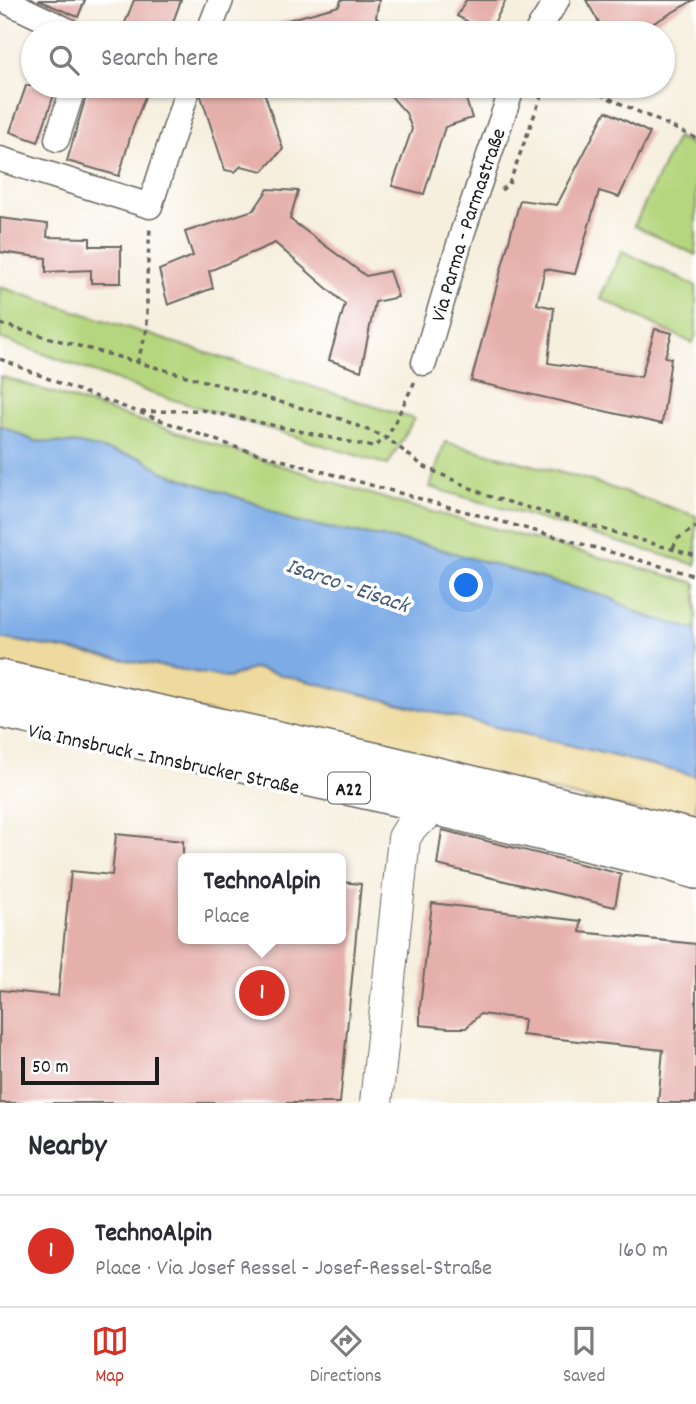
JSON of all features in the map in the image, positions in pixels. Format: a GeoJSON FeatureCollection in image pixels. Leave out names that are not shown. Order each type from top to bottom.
{"type":"FeatureCollection","features":[{"type":"Feature","properties":{"kind":"highway","name":"A22"},"geometry":{"type":"LineString","coordinates":[[0,678],[387,762],[696,838]]}},
{"type":"Feature","properties":{"kind":"highway","name":"A22"},"geometry":{"type":"LineString","coordinates":[[0,710],[374,793],[696,871]]}},
{"type":"Feature","properties":{"kind":"main road","name":"Via Innsbruck - Innsbrucker Straße"},"geometry":{"type":"LineString","coordinates":[[0,724],[426,815],[696,879]]}},
{"type":"Feature","properties":{"kind":"main road"},"geometry":{"type":"LineString","coordinates":[[376,1103],[404,838],[412,825],[426,815]]}},
{"type":"Feature","properties":{"kind":"street"},"geometry":{"type":"LineString","coordinates":[[4,0],[48,21]]}},
{"type":"Feature","properties":{"kind":"street"},"geometry":{"type":"LineString","coordinates":[[213,21],[221,0]]}},
{"type":"Feature","properties":{"kind":"street"},"geometry":{"type":"LineString","coordinates":[[544,21],[557,0]]}},
{"type":"Feature","properties":{"kind":"street"},"geometry":{"type":"LineString","coordinates":[[57,139],[70,98]]}},
{"type":"Feature","properties":{"kind":"street"},"geometry":{"type":"LineString","coordinates":[[0,159],[150,206],[185,98]]}},
{"type":"Feature","properties":{"kind":"street","name":"Via Parma - Parmastraße"},"geometry":{"type":"LineString","coordinates":[[424,363],[463,230],[509,98]]}},
{"type":"Feature","properties":{"kind":"path"},"geometry":{"type":"LineString","coordinates":[[608,98],[696,138]]}},
{"type":"Feature","properties":{"kind":"path"},"geometry":{"type":"LineString","coordinates":[[137,363],[148,330],[150,206]]}},
{"type":"Feature","properties":{"kind":"path"},"geometry":{"type":"LineString","coordinates":[[0,324],[341,419],[387,438],[423,466],[488,496],[696,556]]}},
{"type":"Feature","properties":{"kind":"path"},"geometry":{"type":"LineString","coordinates":[[0,359],[235,447],[696,576]]}},
{"type":"Feature","properties":{"kind":"path"},"geometry":{"type":"LineString","coordinates":[[139,412],[202,410],[373,447],[387,438],[424,363]]}},
{"type":"Feature","properties":{"kind":"path"},"geometry":{"type":"LineString","coordinates":[[673,549],[677,539],[696,527]]}},
{"type":"Feature","properties":{"kind":"green space"},"geometry":{"type":"Polygon","coordinates":[[[677,137],[696,147],[696,255],[634,226],[677,137]]]}},
{"type":"Feature","properties":{"kind":"green space"},"geometry":{"type":"Polygon","coordinates":[[[622,251],[696,286],[696,335],[692,343],[600,298],[622,251]]]}},
{"type":"Feature","properties":{"kind":"green space"},"geometry":{"type":"Polygon","coordinates":[[[0,287],[414,419],[388,465],[151,393],[0,338],[0,287]]]}},
{"type":"Feature","properties":{"kind":"green space"},"geometry":{"type":"Polygon","coordinates":[[[0,376],[399,503],[696,583],[696,630],[643,615],[610,598],[426,545],[294,522],[254,503],[164,472],[142,458],[79,444],[34,441],[0,425],[0,376]]]}},
{"type":"Feature","properties":{"kind":"green space"},"geometry":{"type":"Polygon","coordinates":[[[445,442],[585,479],[696,516],[696,565],[430,487],[445,442]]]}},
{"type":"Feature","properties":{"kind":"sand"},"geometry":{"type":"Polygon","coordinates":[[[0,638],[229,678],[254,668],[696,776],[696,824],[0,664],[0,638]]]}},
{"type":"Feature","properties":{"kind":"water","name":"Isarco - Eisack"},"geometry":{"type":"Polygon","coordinates":[[[0,425],[34,441],[79,444],[142,458],[164,472],[254,503],[294,522],[426,545],[610,598],[643,615],[696,630],[696,776],[254,668],[229,678],[0,638],[0,425]]]}},
{"type":"Feature","properties":{"kind":"building"},"geometry":{"type":"Polygon","coordinates":[[[38,0],[85,0],[78,17],[38,0]]]}},
{"type":"Feature","properties":{"kind":"building"},"geometry":{"type":"Polygon","coordinates":[[[134,0],[181,0],[173,21],[126,21],[134,0]]]}},
{"type":"Feature","properties":{"kind":"building"},"geometry":{"type":"Polygon","coordinates":[[[341,0],[379,0],[376,17],[379,21],[284,21],[339,6],[341,0]]]}},
{"type":"Feature","properties":{"kind":"building"},"geometry":{"type":"Polygon","coordinates":[[[466,0],[506,0],[495,21],[466,21],[457,16],[466,0]]]}},
{"type":"Feature","properties":{"kind":"building"},"geometry":{"type":"Polygon","coordinates":[[[586,0],[694,0],[657,21],[598,21],[586,0]]]}},
{"type":"Feature","properties":{"kind":"building"},"geometry":{"type":"Polygon","coordinates":[[[22,98],[53,98],[38,142],[10,132],[22,98]]]}},
{"type":"Feature","properties":{"kind":"building"},"geometry":{"type":"Polygon","coordinates":[[[85,98],[144,98],[119,176],[67,161],[85,98]]]}},
{"type":"Feature","properties":{"kind":"building"},"geometry":{"type":"Polygon","coordinates":[[[202,98],[266,98],[283,149],[263,171],[241,166],[235,172],[225,170],[202,98]]]}},
{"type":"Feature","properties":{"kind":"building"},"geometry":{"type":"Polygon","coordinates":[[[393,98],[466,98],[472,118],[445,127],[424,194],[392,186],[412,129],[406,113],[393,98]]]}},
{"type":"Feature","properties":{"kind":"building"},"geometry":{"type":"Polygon","coordinates":[[[606,111],[650,133],[619,197],[599,191],[575,274],[545,269],[537,304],[554,308],[548,363],[641,377],[655,329],[672,333],[665,357],[671,358],[662,424],[471,381],[520,200],[557,205],[606,111]]]}},
{"type":"Feature","properties":{"kind":"building"},"geometry":{"type":"Polygon","coordinates":[[[268,189],[298,191],[290,219],[366,276],[389,271],[398,297],[375,302],[361,371],[329,360],[345,304],[275,243],[209,271],[213,288],[168,305],[159,270],[193,256],[185,232],[254,210],[268,189]]]}},
{"type":"Feature","properties":{"kind":"building"},"geometry":{"type":"Polygon","coordinates":[[[0,218],[48,224],[47,237],[90,238],[90,246],[121,246],[121,283],[91,283],[91,270],[46,272],[46,258],[0,252],[0,218]]]}},
{"type":"Feature","properties":{"kind":"building"},"geometry":{"type":"Polygon","coordinates":[[[442,830],[621,874],[615,907],[437,865],[442,830]]]}},
{"type":"Feature","properties":{"kind":"building"},"geometry":{"type":"Polygon","coordinates":[[[116,834],[183,841],[183,853],[178,853],[178,944],[346,944],[346,882],[361,884],[340,1103],[0,1103],[0,990],[58,996],[71,871],[112,875],[116,834]]]}},
{"type":"Feature","properties":{"kind":"building"},"geometry":{"type":"Polygon","coordinates":[[[432,903],[581,921],[580,932],[696,944],[696,1103],[658,1103],[663,1050],[522,1035],[524,1019],[480,1014],[466,1028],[420,1025],[432,903]]]}},
{"type":"Feature","properties":{"kind":"place","name":"TechnoAlpin"},"geometry":{"type":"Point","coordinates":[262,993]}}]}
